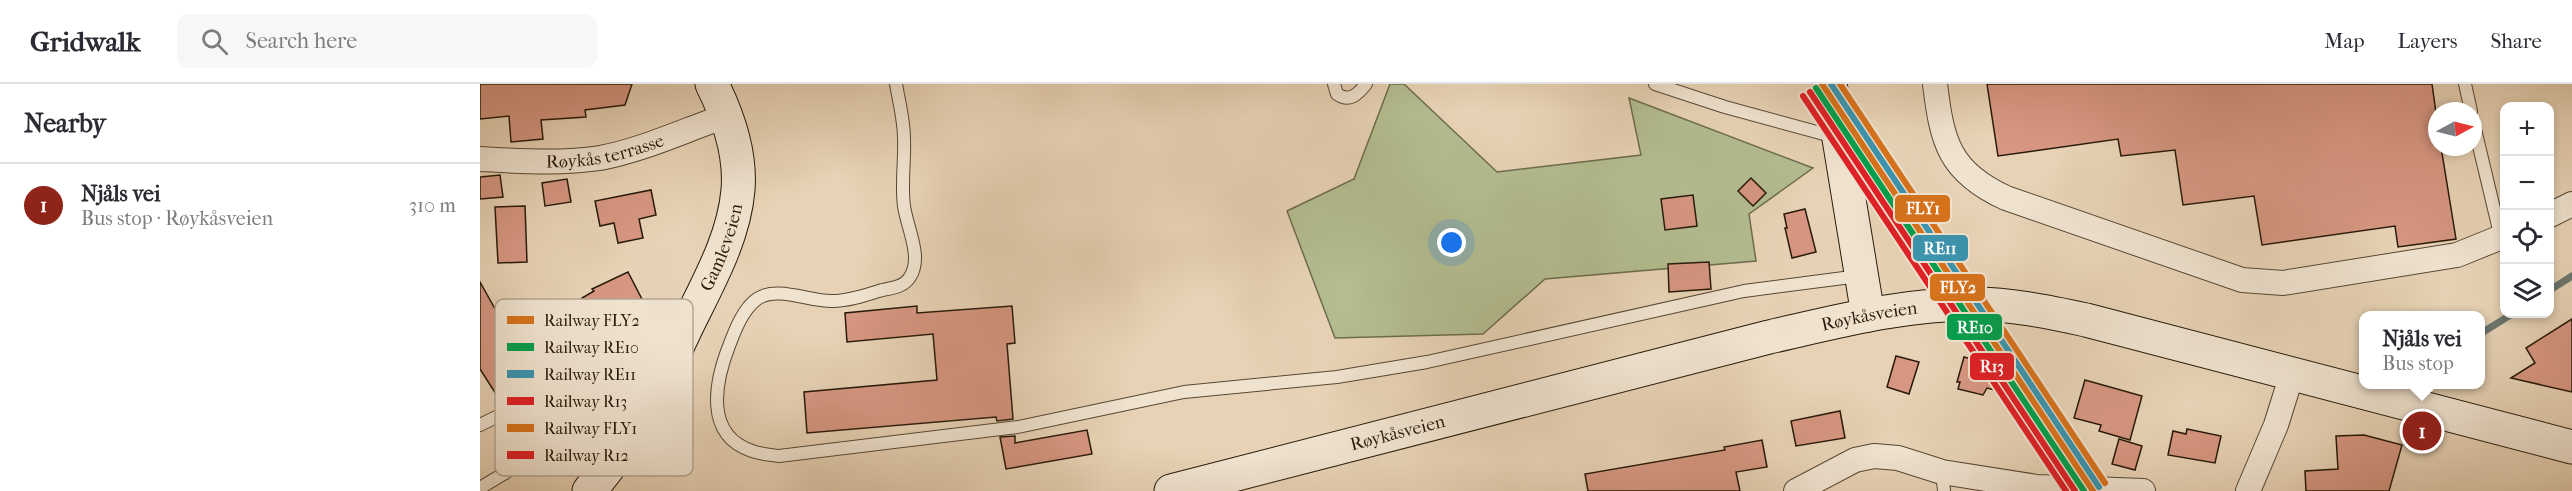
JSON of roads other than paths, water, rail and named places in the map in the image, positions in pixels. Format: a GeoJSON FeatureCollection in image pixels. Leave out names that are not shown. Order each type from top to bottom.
{"type":"FeatureCollection","features":[{"type":"Feature","properties":{"kind":"main road","name":"Gamleveien"},"geometry":{"type":"LineString","coordinates":[[693,314],[720,257],[734,219],[739,172],[726,117],[712,84]]}},
{"type":"Feature","properties":{"kind":"main road"},"geometry":{"type":"LineString","coordinates":[[1830,84],[1868,315]]}},
{"type":"Feature","properties":{"kind":"main road","name":"Røykåsveien"},"geometry":{"type":"LineString","coordinates":[[1171,491],[1722,349],[1868,315],[1946,305],[1975,304],[2027,309],[2130,331],[2572,447]]}},
{"type":"Feature","properties":{"kind":"main road","name":"Gamleveien"},"geometry":{"type":"LineString","coordinates":[[589,491],[603,476]]}},
{"type":"Feature","properties":{"kind":"street"},"geometry":{"type":"LineString","coordinates":[[1935,84],[1941,130],[1961,167],[1981,187],[2006,198],[2242,280],[2283,283],[2445,257],[2457,255],[2500,238]]}},
{"type":"Feature","properties":{"kind":"street","name":"Røykås terrasse"},"geometry":{"type":"LineString","coordinates":[[480,159],[563,161],[601,158],[642,147],[726,117]]}},
{"type":"Feature","properties":{"kind":"street"},"geometry":{"type":"LineString","coordinates":[[2554,213],[2572,204]]}},
{"type":"Feature","properties":{"kind":"street"},"geometry":{"type":"LineString","coordinates":[[2248,491],[2276,424],[2292,374]]}},
{"type":"Feature","properties":{"kind":"street"},"geometry":{"type":"LineString","coordinates":[[1796,491],[1827,483],[1855,460],[1874,456],[1898,458],[1943,482],[2143,491]]}},
{"type":"Feature","properties":{"kind":"lane"},"geometry":{"type":"LineString","coordinates":[[896,84],[904,137],[904,207],[914,254],[914,269],[910,277],[901,285],[844,300],[816,300],[775,294],[763,296],[754,301],[741,320],[726,354],[719,377],[716,406],[725,431],[741,446],[753,452],[779,456],[987,431],[1018,427],[1184,392],[1337,377],[1494,349],[1744,291],[1860,276]]}},
{"type":"Feature","properties":{"kind":"lane"},"geometry":{"type":"LineString","coordinates":[[1334,84],[1338,94],[1347,99],[1355,96],[1366,84]]}},
{"type":"Feature","properties":{"kind":"lane"},"geometry":{"type":"LineString","coordinates":[[1657,84],[1725,107],[1839,138]]}},
{"type":"Feature","properties":{"kind":"lane"},"geometry":{"type":"LineString","coordinates":[[2465,84],[2469,102]]}},
{"type":"Feature","properties":{"kind":"lane"},"geometry":{"type":"LineString","coordinates":[[2482,156],[2500,225]]}},
{"type":"Feature","properties":{"kind":"lane"},"geometry":{"type":"LineString","coordinates":[[480,425],[495,418]]}},
{"type":"Feature","properties":{"kind":"lane"},"geometry":{"type":"LineString","coordinates":[[480,488],[500,476]]}},
{"type":"Feature","properties":{"kind":"waterway"},"geometry":{"type":"LineString","coordinates":[[2554,287],[2572,276]]}},
{"type":"Feature","properties":{"kind":"waterway"},"geometry":{"type":"LineString","coordinates":[[2485,331],[2506,318]]}},
{"type":"Feature","properties":{"kind":"rail line","name":"FLY2"},"geometry":{"type":"LineString","coordinates":[[1822,84],[2093,491]]}},
{"type":"Feature","properties":{"kind":"rail line","name":"RE11"},"geometry":{"type":"LineString","coordinates":[[1831,84],[2099,487]]}},
{"type":"Feature","properties":{"kind":"rail line","name":"FLY1"},"geometry":{"type":"LineString","coordinates":[[1840,84],[2105,483]]}},
{"type":"Feature","properties":{"kind":"rail line","name":"RE10"},"geometry":{"type":"LineString","coordinates":[[1816,88],[2084,491]]}},
{"type":"Feature","properties":{"kind":"rail line","name":"R13"},"geometry":{"type":"LineString","coordinates":[[1810,92],[2075,491]]}},
{"type":"Feature","properties":{"kind":"rail line","name":"R12"},"geometry":{"type":"LineString","coordinates":[[1803,96],[2066,491]]}},
{"type":"Feature","properties":{"kind":"place","name":"Njåls vei"},"geometry":{"type":"Point","coordinates":[2422,431]}}]}
